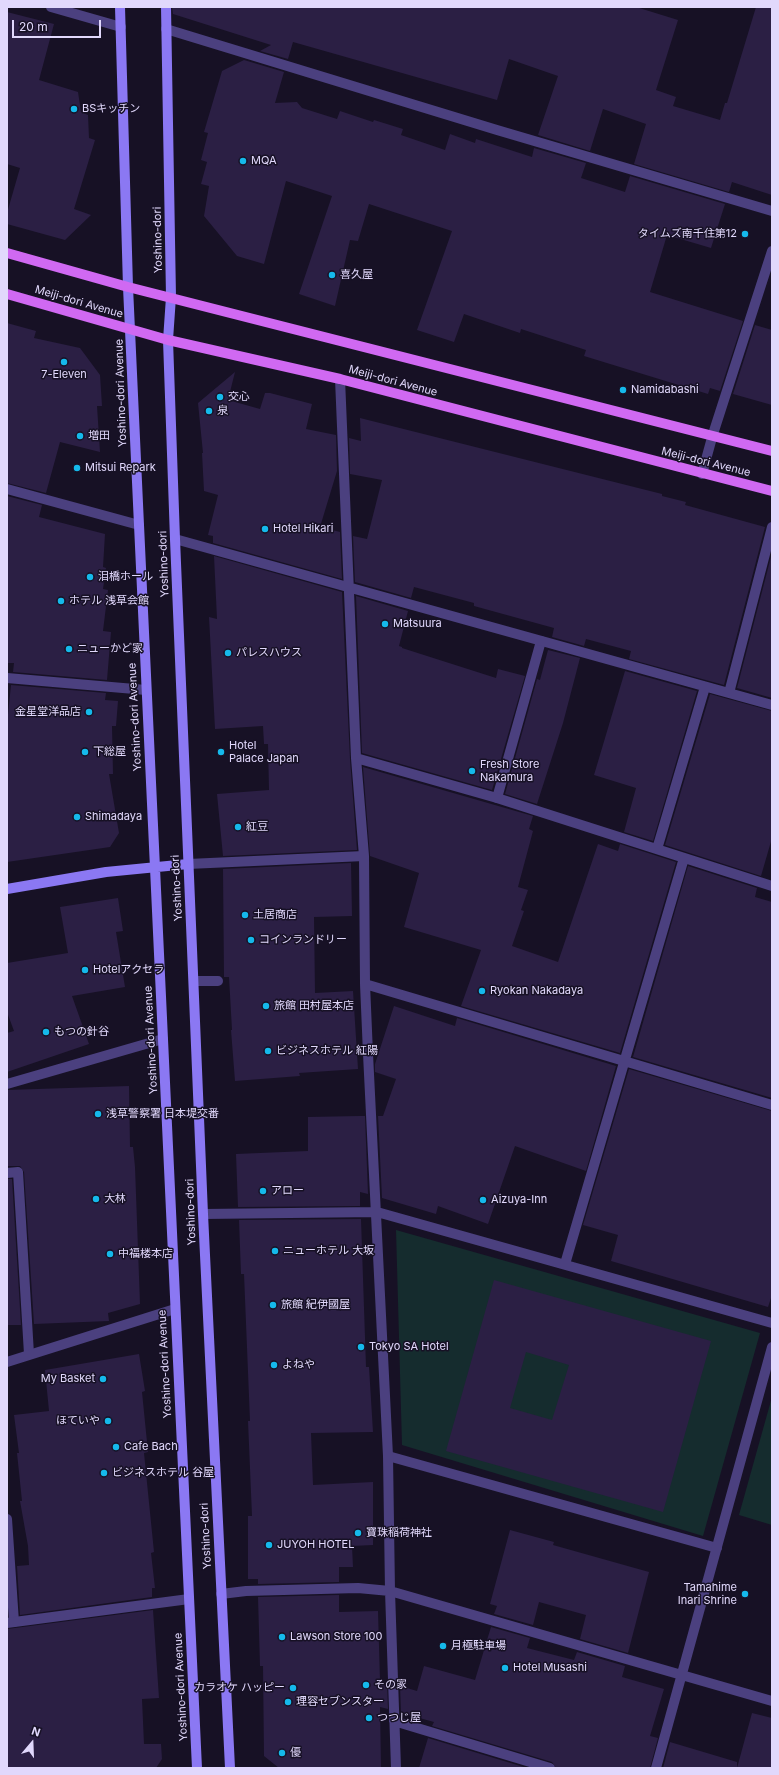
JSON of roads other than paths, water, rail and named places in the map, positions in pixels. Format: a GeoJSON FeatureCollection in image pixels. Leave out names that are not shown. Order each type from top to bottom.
{"type":"FeatureCollection","features":[{"type":"Feature","properties":{"kind":"main road"},"geometry":{"type":"LineString","coordinates":[[120,7],[128,287]]}},
{"type":"Feature","properties":{"kind":"main road","name":"Yoshino-dori"},"geometry":{"type":"LineString","coordinates":[[166,7],[171,297],[168,340],[175,539],[203,1214],[230,1768]]}},
{"type":"Feature","properties":{"kind":"main road"},"geometry":{"type":"LineString","coordinates":[[7,253],[128,287],[713,434],[772,451]]}},
{"type":"Feature","properties":{"kind":"main road","name":"Yoshino-dori Avenue"},"geometry":{"type":"LineString","coordinates":[[128,287],[197,1768]]}},
{"type":"Feature","properties":{"kind":"main road","name":"Meiji-dori Avenue"},"geometry":{"type":"LineString","coordinates":[[7,294],[168,340],[340,379],[772,491]]}},
{"type":"Feature","properties":{"kind":"main road"},"geometry":{"type":"LineString","coordinates":[[7,888],[106,872],[188,864]]}},
{"type":"Feature","properties":{"kind":"street"},"geometry":{"type":"LineString","coordinates":[[51,7],[121,27]]}},
{"type":"Feature","properties":{"kind":"street"},"geometry":{"type":"LineString","coordinates":[[166,29],[497,130],[772,211]]}},
{"type":"Feature","properties":{"kind":"street"},"geometry":{"type":"LineString","coordinates":[[702,474],[713,434],[772,251]]}},
{"type":"Feature","properties":{"kind":"street"},"geometry":{"type":"LineString","coordinates":[[340,379],[356,758],[364,856],[365,984],[388,1456],[390,1591],[396,1768]]}},
{"type":"Feature","properties":{"kind":"street"},"geometry":{"type":"LineString","coordinates":[[7,489],[139,525]]}},
{"type":"Feature","properties":{"kind":"street"},"geometry":{"type":"LineString","coordinates":[[729,693],[772,527]]}},
{"type":"Feature","properties":{"kind":"street"},"geometry":{"type":"LineString","coordinates":[[175,539],[772,705]]}},
{"type":"Feature","properties":{"kind":"street"},"geometry":{"type":"LineString","coordinates":[[497,798],[541,641]]}},
{"type":"Feature","properties":{"kind":"street"},"geometry":{"type":"LineString","coordinates":[[7,678],[146,690]]}},
{"type":"Feature","properties":{"kind":"street"},"geometry":{"type":"LineString","coordinates":[[657,849],[705,686]]}},
{"type":"Feature","properties":{"kind":"street"},"geometry":{"type":"LineString","coordinates":[[356,758],[497,798],[772,886]]}},
{"type":"Feature","properties":{"kind":"street"},"geometry":{"type":"LineString","coordinates":[[188,864],[364,856]]}},
{"type":"Feature","properties":{"kind":"street"},"geometry":{"type":"LineString","coordinates":[[565,1264],[684,858]]}},
{"type":"Feature","properties":{"kind":"street"},"geometry":{"type":"LineString","coordinates":[[194,981],[218,981]]}},
{"type":"Feature","properties":{"kind":"street"},"geometry":{"type":"LineString","coordinates":[[365,984],[772,1105]]}},
{"type":"Feature","properties":{"kind":"street"},"geometry":{"type":"LineString","coordinates":[[7,1084],[163,1039]]}},
{"type":"Feature","properties":{"kind":"street"},"geometry":{"type":"LineString","coordinates":[[7,1173],[18,1172],[29,1354]]}},
{"type":"Feature","properties":{"kind":"street"},"geometry":{"type":"LineString","coordinates":[[203,1214],[377,1212],[772,1323]]}},
{"type":"Feature","properties":{"kind":"street"},"geometry":{"type":"LineString","coordinates":[[7,1362],[175,1309]]}},
{"type":"Feature","properties":{"kind":"street"},"geometry":{"type":"LineString","coordinates":[[656,1768],[772,1347]]}},
{"type":"Feature","properties":{"kind":"street"},"geometry":{"type":"LineString","coordinates":[[388,1456],[717,1548]]}},
{"type":"Feature","properties":{"kind":"street"},"geometry":{"type":"LineString","coordinates":[[7,1519],[11,1623],[189,1599]]}},
{"type":"Feature","properties":{"kind":"street"},"geometry":{"type":"LineString","coordinates":[[221,1594],[246,1591],[350,1588],[390,1591],[772,1701]]}},
{"type":"Feature","properties":{"kind":"street"},"geometry":{"type":"LineString","coordinates":[[394,1721],[550,1768]]}},
{"type":"Feature","properties":{"kind":"place","name":"BSキッチン"},"geometry":{"type":"Point","coordinates":[74,109]}},
{"type":"Feature","properties":{"kind":"place","name":"MQA"},"geometry":{"type":"Point","coordinates":[243,161]}},
{"type":"Feature","properties":{"kind":"place","name":"タイムズ南千住第12"},"geometry":{"type":"Point","coordinates":[745,234]}},
{"type":"Feature","properties":{"kind":"place","name":"喜久屋"},"geometry":{"type":"Point","coordinates":[332,275]}},
{"type":"Feature","properties":{"kind":"place","name":"7-Eleven"},"geometry":{"type":"Point","coordinates":[64,362]}},
{"type":"Feature","properties":{"kind":"place","name":"Namidabashi"},"geometry":{"type":"Point","coordinates":[623,390]}},
{"type":"Feature","properties":{"kind":"place","name":"交心"},"geometry":{"type":"Point","coordinates":[220,397]}},
{"type":"Feature","properties":{"kind":"place","name":"泉"},"geometry":{"type":"Point","coordinates":[209,411]}},
{"type":"Feature","properties":{"kind":"place","name":"増田"},"geometry":{"type":"Point","coordinates":[80,436]}},
{"type":"Feature","properties":{"kind":"place","name":"Mitsui Repark"},"geometry":{"type":"Point","coordinates":[77,468]}},
{"type":"Feature","properties":{"kind":"place","name":"Hotel Hikari"},"geometry":{"type":"Point","coordinates":[265,529]}},
{"type":"Feature","properties":{"kind":"place","name":"泪橋ホール"},"geometry":{"type":"Point","coordinates":[90,577]}},
{"type":"Feature","properties":{"kind":"place","name":"ホテル 浅草会館"},"geometry":{"type":"Point","coordinates":[61,601]}},
{"type":"Feature","properties":{"kind":"place","name":"Matsuura"},"geometry":{"type":"Point","coordinates":[385,624]}},
{"type":"Feature","properties":{"kind":"place","name":"ニューかど家"},"geometry":{"type":"Point","coordinates":[69,649]}},
{"type":"Feature","properties":{"kind":"place","name":"パレスハウス"},"geometry":{"type":"Point","coordinates":[228,653]}},
{"type":"Feature","properties":{"kind":"place","name":"金星堂洋品店"},"geometry":{"type":"Point","coordinates":[89,712]}},
{"type":"Feature","properties":{"kind":"place","name":"下総屋"},"geometry":{"type":"Point","coordinates":[85,752]}},
{"type":"Feature","properties":{"kind":"place","name":"Hotel Palace Japan"},"geometry":{"type":"Point","coordinates":[221,752]}},
{"type":"Feature","properties":{"kind":"place","name":"Fresh Store Nakamura"},"geometry":{"type":"Point","coordinates":[472,771]}},
{"type":"Feature","properties":{"kind":"place","name":"Shimadaya"},"geometry":{"type":"Point","coordinates":[77,817]}},
{"type":"Feature","properties":{"kind":"place","name":"紅豆"},"geometry":{"type":"Point","coordinates":[238,827]}},
{"type":"Feature","properties":{"kind":"place","name":"土居商店"},"geometry":{"type":"Point","coordinates":[245,915]}},
{"type":"Feature","properties":{"kind":"place","name":"コインランドリー"},"geometry":{"type":"Point","coordinates":[251,940]}},
{"type":"Feature","properties":{"kind":"place","name":"Hotelアクセラ"},"geometry":{"type":"Point","coordinates":[85,970]}},
{"type":"Feature","properties":{"kind":"place","name":"Ryokan Nakadaya"},"geometry":{"type":"Point","coordinates":[482,991]}},
{"type":"Feature","properties":{"kind":"place","name":"旅館 田村屋本店"},"geometry":{"type":"Point","coordinates":[266,1006]}},
{"type":"Feature","properties":{"kind":"place","name":"もつの針谷"},"geometry":{"type":"Point","coordinates":[46,1032]}},
{"type":"Feature","properties":{"kind":"place","name":"ビジネスホテル 紅陽"},"geometry":{"type":"Point","coordinates":[268,1051]}},
{"type":"Feature","properties":{"kind":"place","name":"浅草警察署 日本堤交番"},"geometry":{"type":"Point","coordinates":[98,1114]}},
{"type":"Feature","properties":{"kind":"place","name":"アロー"},"geometry":{"type":"Point","coordinates":[263,1191]}},
{"type":"Feature","properties":{"kind":"place","name":"大林"},"geometry":{"type":"Point","coordinates":[96,1199]}},
{"type":"Feature","properties":{"kind":"place","name":"Aizuya-Inn"},"geometry":{"type":"Point","coordinates":[483,1200]}},
{"type":"Feature","properties":{"kind":"place","name":"ニューホテル 大坂"},"geometry":{"type":"Point","coordinates":[275,1251]}},
{"type":"Feature","properties":{"kind":"place","name":"中福楼本店"},"geometry":{"type":"Point","coordinates":[110,1254]}},
{"type":"Feature","properties":{"kind":"place","name":"旅館 紀伊國屋"},"geometry":{"type":"Point","coordinates":[273,1305]}},
{"type":"Feature","properties":{"kind":"place","name":"Tokyo SA Hotel"},"geometry":{"type":"Point","coordinates":[361,1347]}},
{"type":"Feature","properties":{"kind":"place","name":"よねや"},"geometry":{"type":"Point","coordinates":[274,1365]}},
{"type":"Feature","properties":{"kind":"place","name":"My Basket"},"geometry":{"type":"Point","coordinates":[103,1379]}},
{"type":"Feature","properties":{"kind":"place","name":"ほていや"},"geometry":{"type":"Point","coordinates":[108,1421]}},
{"type":"Feature","properties":{"kind":"place","name":"Cafe Bach"},"geometry":{"type":"Point","coordinates":[116,1447]}},
{"type":"Feature","properties":{"kind":"place","name":"ビジネスホテル 谷屋"},"geometry":{"type":"Point","coordinates":[104,1473]}},
{"type":"Feature","properties":{"kind":"place","name":"寶珠稲荷神社"},"geometry":{"type":"Point","coordinates":[358,1533]}},
{"type":"Feature","properties":{"kind":"place","name":"JUYOH HOTEL"},"geometry":{"type":"Point","coordinates":[269,1545]}},
{"type":"Feature","properties":{"kind":"place","name":"Tamahime Inari Shrine"},"geometry":{"type":"Point","coordinates":[745,1594]}},
{"type":"Feature","properties":{"kind":"place","name":"Lawson Store 100"},"geometry":{"type":"Point","coordinates":[282,1637]}},
{"type":"Feature","properties":{"kind":"place","name":"月極駐車場"},"geometry":{"type":"Point","coordinates":[443,1646]}},
{"type":"Feature","properties":{"kind":"place","name":"Hotel Musashi"},"geometry":{"type":"Point","coordinates":[505,1668]}},
{"type":"Feature","properties":{"kind":"place","name":"その家"},"geometry":{"type":"Point","coordinates":[366,1685]}},
{"type":"Feature","properties":{"kind":"place","name":"カラオケ ハッピー"},"geometry":{"type":"Point","coordinates":[293,1688]}},
{"type":"Feature","properties":{"kind":"place","name":"理容セブンスター"},"geometry":{"type":"Point","coordinates":[288,1702]}},
{"type":"Feature","properties":{"kind":"place","name":"つつじ屋"},"geometry":{"type":"Point","coordinates":[369,1718]}},
{"type":"Feature","properties":{"kind":"place","name":"優"},"geometry":{"type":"Point","coordinates":[282,1753]}}]}
